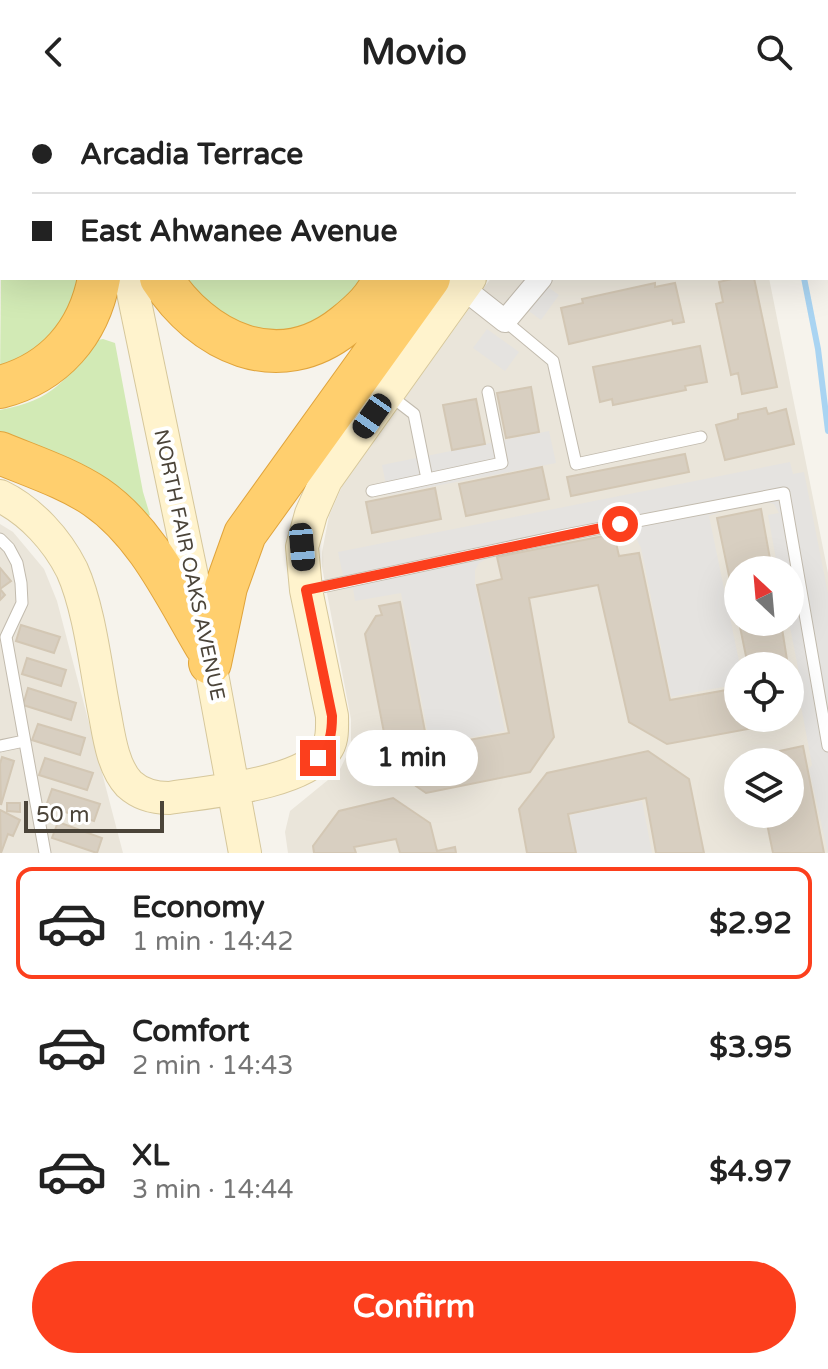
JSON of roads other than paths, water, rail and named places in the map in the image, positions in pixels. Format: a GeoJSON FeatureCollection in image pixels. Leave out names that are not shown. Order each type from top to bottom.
{"type":"FeatureCollection","features":[{"type":"Feature","properties":{"kind":"highway"},"geometry":{"type":"LineString","coordinates":[[0,387],[32,376],[59,357],[86,320],[98,280]]}},
{"type":"Feature","properties":{"kind":"highway"},"geometry":{"type":"LineString","coordinates":[[162,280],[183,308],[210,331],[226,341],[263,350],[310,345],[335,334],[371,302],[383,280]]}},
{"type":"Feature","properties":{"kind":"highway"},"geometry":{"type":"LineString","coordinates":[[208,655],[226,587],[245,534],[454,281]]}},
{"type":"Feature","properties":{"kind":"highway"},"geometry":{"type":"LineString","coordinates":[[0,453],[93,495],[113,510],[149,553],[208,655]]}},
{"type":"Feature","properties":{"kind":"street","name":"NORTH FAIR OAKS AVENUE"},"geometry":{"type":"LineString","coordinates":[[130,280],[208,655],[245,853]]}},
{"type":"Feature","properties":{"kind":"street"},"geometry":{"type":"LineString","coordinates":[[0,496],[13,502],[41,526],[72,571],[86,619],[110,741],[124,777],[141,793],[156,798],[178,797],[295,774],[306,769],[328,747],[332,733],[332,716],[306,590],[302,547],[311,514],[326,480],[387,394],[454,281],[505,321],[539,280]]}},
{"type":"Feature","properties":{"kind":"lane"},"geometry":{"type":"LineString","coordinates":[[505,321],[553,361],[576,464],[701,437]]}},
{"type":"Feature","properties":{"kind":"lane"},"geometry":{"type":"LineString","coordinates":[[372,491],[502,463],[488,392]]}},
{"type":"Feature","properties":{"kind":"lane"},"geometry":{"type":"LineString","coordinates":[[387,394],[414,414],[427,479]]}},
{"type":"Feature","properties":{"kind":"lane"},"geometry":{"type":"LineString","coordinates":[[306,590],[784,493],[828,746]]}},
{"type":"Feature","properties":{"kind":"lane"},"geometry":{"type":"LineString","coordinates":[[0,539],[17,563],[21,583],[22,603],[6,637],[45,853]]}},
{"type":"Feature","properties":{"kind":"lane"},"geometry":{"type":"LineString","coordinates":[[0,625],[13,623]]}},
{"type":"Feature","properties":{"kind":"lane"},"geometry":{"type":"LineString","coordinates":[[0,746],[24,741]]}},
{"type":"Feature","properties":{"kind":"waterway"},"geometry":{"type":"LineString","coordinates":[[804,280],[818,349],[828,431]]}}]}
